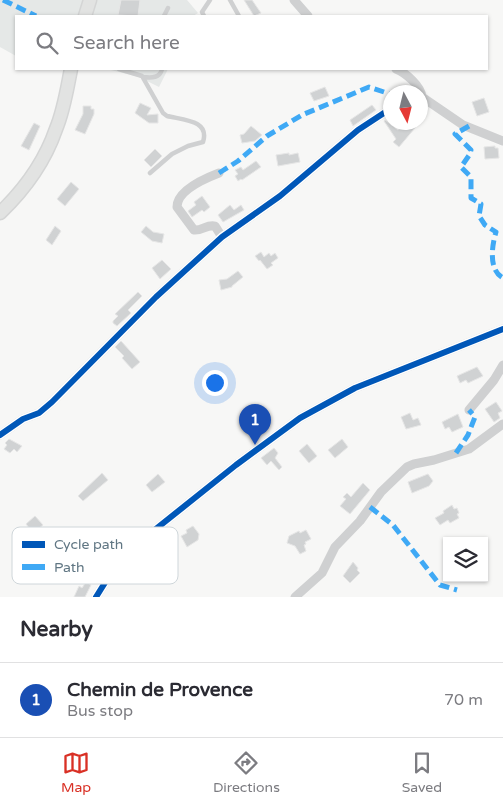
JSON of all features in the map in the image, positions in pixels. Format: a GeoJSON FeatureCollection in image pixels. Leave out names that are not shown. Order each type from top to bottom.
{"type":"FeatureCollection","features":[{"type":"Feature","properties":{"kind":"main road"},"geometry":{"type":"LineString","coordinates":[[85,15],[90,0]]}},
{"type":"Feature","properties":{"kind":"main road"},"geometry":{"type":"LineString","coordinates":[[0,213],[33,175],[51,142],[57,128],[71,70]]}},
{"type":"Feature","properties":{"kind":"street"},"geometry":{"type":"LineString","coordinates":[[294,0],[307,15]]}},
{"type":"Feature","properties":{"kind":"street"},"geometry":{"type":"LineString","coordinates":[[397,70],[416,85]]}},
{"type":"Feature","properties":{"kind":"street"},"geometry":{"type":"LineString","coordinates":[[428,102],[463,125],[503,141]]}},
{"type":"Feature","properties":{"kind":"street"},"geometry":{"type":"LineString","coordinates":[[0,435],[23,419],[39,413],[52,402],[156,297],[222,237],[280,196],[358,130],[383,114]]}},
{"type":"Feature","properties":{"kind":"street"},"geometry":{"type":"LineString","coordinates":[[219,172],[192,186],[181,196],[177,202],[177,207],[194,230],[200,230],[210,225],[215,226],[222,237]]}},
{"type":"Feature","properties":{"kind":"street"},"geometry":{"type":"LineString","coordinates":[[158,527],[236,465],[300,418],[355,388],[503,329]]}},
{"type":"Feature","properties":{"kind":"street"},"geometry":{"type":"LineString","coordinates":[[469,410],[494,380],[503,365]]}},
{"type":"Feature","properties":{"kind":"street"},"geometry":{"type":"LineString","coordinates":[[294,597],[322,573],[335,547],[360,522],[382,492],[401,472],[414,464],[469,449],[503,424]]}},
{"type":"Feature","properties":{"kind":"street"},"geometry":{"type":"LineString","coordinates":[[96,597],[104,584]]}},
{"type":"Feature","properties":{"kind":"lane"},"geometry":{"type":"LineString","coordinates":[[202,15],[210,0]]}},
{"type":"Feature","properties":{"kind":"lane"},"geometry":{"type":"LineString","coordinates":[[230,0],[238,15]]}},
{"type":"Feature","properties":{"kind":"lane"},"geometry":{"type":"LineString","coordinates":[[164,15],[168,8]]}},
{"type":"Feature","properties":{"kind":"lane"},"geometry":{"type":"LineString","coordinates":[[122,70],[143,77],[154,78],[161,73],[162,70]]}},
{"type":"Feature","properties":{"kind":"lane"},"geometry":{"type":"LineString","coordinates":[[143,77],[163,113],[167,116],[198,123],[204,132],[204,142],[188,146],[172,154],[150,173]]}},
{"type":"Feature","properties":{"kind":"shaded area"},"geometry":{"type":"Polygon","coordinates":[[[0,0],[187,0],[198,13],[195,15],[15,15],[15,55],[0,47],[0,0]]]}},
{"type":"Feature","properties":{"kind":"shaded area"},"geometry":{"type":"Polygon","coordinates":[[[111,70],[168,70],[159,87],[139,77],[111,70]]]}},
{"type":"Feature","properties":{"kind":"building"},"geometry":{"type":"Polygon","coordinates":[[[121,0],[140,0],[138,15],[118,15],[121,0]]]}},
{"type":"Feature","properties":{"kind":"building"},"geometry":{"type":"Polygon","coordinates":[[[244,0],[252,0],[261,13],[253,15],[244,0]]]}},
{"type":"Feature","properties":{"kind":"building"},"geometry":{"type":"Polygon","coordinates":[[[325,87],[329,96],[314,101],[310,93],[325,87]]]}},
{"type":"Feature","properties":{"kind":"building"},"geometry":{"type":"Polygon","coordinates":[[[484,98],[489,112],[477,116],[472,102],[484,98]]]}},
{"type":"Feature","properties":{"kind":"building"},"geometry":{"type":"Polygon","coordinates":[[[140,103],[151,108],[147,115],[158,114],[158,123],[149,123],[135,113],[140,103]]]}},
{"type":"Feature","properties":{"kind":"building"},"geometry":{"type":"Polygon","coordinates":[[[372,105],[376,110],[353,126],[350,120],[372,105]]]}},
{"type":"Feature","properties":{"kind":"building"},"geometry":{"type":"Polygon","coordinates":[[[83,106],[91,106],[91,109],[94,109],[94,114],[85,134],[75,130],[83,114],[83,106]]]}},
{"type":"Feature","properties":{"kind":"building"},"geometry":{"type":"Polygon","coordinates":[[[34,123],[40,126],[29,150],[21,146],[34,123]]]}},
{"type":"Feature","properties":{"kind":"building"},"geometry":{"type":"Polygon","coordinates":[[[251,126],[262,135],[255,141],[242,143],[240,135],[244,134],[251,126]]]}},
{"type":"Feature","properties":{"kind":"building"},"geometry":{"type":"Polygon","coordinates":[[[390,130],[413,130],[399,147],[393,142],[396,139],[390,130]]]}},
{"type":"Feature","properties":{"kind":"building"},"geometry":{"type":"Polygon","coordinates":[[[495,146],[495,148],[498,148],[499,158],[485,159],[484,147],[495,146]]]}},
{"type":"Feature","properties":{"kind":"building"},"geometry":{"type":"Polygon","coordinates":[[[155,149],[162,156],[151,167],[144,160],[155,149]]]}},
{"type":"Feature","properties":{"kind":"building"},"geometry":{"type":"Polygon","coordinates":[[[289,153],[289,155],[298,153],[300,162],[278,166],[276,155],[289,153]]]}},
{"type":"Feature","properties":{"kind":"building"},"geometry":{"type":"Polygon","coordinates":[[[256,161],[261,167],[238,181],[235,176],[238,174],[235,170],[241,167],[243,170],[256,161]]]}},
{"type":"Feature","properties":{"kind":"building"},"geometry":{"type":"Polygon","coordinates":[[[71,182],[79,189],[65,206],[57,199],[71,182]]]}},
{"type":"Feature","properties":{"kind":"building"},"geometry":{"type":"Polygon","coordinates":[[[202,196],[210,207],[192,217],[188,211],[196,205],[194,202],[202,196]]]}},
{"type":"Feature","properties":{"kind":"building"},"geometry":{"type":"Polygon","coordinates":[[[230,205],[234,210],[241,205],[244,210],[223,222],[218,215],[230,205]]]}},
{"type":"Feature","properties":{"kind":"building"},"geometry":{"type":"Polygon","coordinates":[[[55,226],[61,231],[52,245],[46,240],[55,226]]]}},
{"type":"Feature","properties":{"kind":"building"},"geometry":{"type":"Polygon","coordinates":[[[146,226],[153,232],[164,234],[162,243],[152,241],[141,232],[146,226]]]}},
{"type":"Feature","properties":{"kind":"building"},"geometry":{"type":"Polygon","coordinates":[[[261,252],[264,257],[269,253],[271,256],[275,253],[278,258],[267,269],[255,256],[261,252]]]}},
{"type":"Feature","properties":{"kind":"building"},"geometry":{"type":"Polygon","coordinates":[[[162,260],[171,269],[160,279],[152,268],[162,260]]]}},
{"type":"Feature","properties":{"kind":"building"},"geometry":{"type":"Polygon","coordinates":[[[238,271],[243,277],[232,287],[221,290],[219,280],[227,279],[238,271]]]}},
{"type":"Feature","properties":{"kind":"building"},"geometry":{"type":"Polygon","coordinates":[[[138,292],[142,296],[128,310],[131,313],[117,326],[113,323],[118,316],[115,314],[138,292]]]}},
{"type":"Feature","properties":{"kind":"building"},"geometry":{"type":"Polygon","coordinates":[[[121,341],[140,362],[132,369],[122,358],[124,356],[115,347],[121,341]]]}},
{"type":"Feature","properties":{"kind":"building"},"geometry":{"type":"Polygon","coordinates":[[[477,367],[483,376],[468,383],[466,380],[460,383],[457,376],[477,367]]]}},
{"type":"Feature","properties":{"kind":"building"},"geometry":{"type":"Polygon","coordinates":[[[496,402],[502,411],[498,413],[500,418],[494,422],[485,409],[496,402]]]}},
{"type":"Feature","properties":{"kind":"building"},"geometry":{"type":"Polygon","coordinates":[[[410,413],[413,420],[418,418],[421,425],[406,429],[401,417],[410,413]]]}},
{"type":"Feature","properties":{"kind":"building"},"geometry":{"type":"Polygon","coordinates":[[[458,414],[463,427],[452,432],[449,427],[445,429],[442,422],[458,414]]]}},
{"type":"Feature","properties":{"kind":"building"},"geometry":{"type":"Polygon","coordinates":[[[9,439],[22,446],[17,452],[14,449],[10,453],[4,449],[7,445],[5,443],[9,439]]]}},
{"type":"Feature","properties":{"kind":"building"},"geometry":{"type":"Polygon","coordinates":[[[342,439],[348,447],[335,458],[328,450],[342,439]]]}},
{"type":"Feature","properties":{"kind":"building"},"geometry":{"type":"Polygon","coordinates":[[[307,444],[317,456],[309,463],[299,451],[307,444]]]}},
{"type":"Feature","properties":{"kind":"building"},"geometry":{"type":"Polygon","coordinates":[[[274,448],[278,453],[275,458],[282,467],[279,470],[271,461],[267,465],[261,458],[274,448]]]}},
{"type":"Feature","properties":{"kind":"building"},"geometry":{"type":"Polygon","coordinates":[[[102,473],[108,480],[83,501],[78,496],[102,473]]]}},
{"type":"Feature","properties":{"kind":"building"},"geometry":{"type":"Polygon","coordinates":[[[158,474],[165,482],[152,492],[146,485],[158,474]]]}},
{"type":"Feature","properties":{"kind":"building"},"geometry":{"type":"Polygon","coordinates":[[[428,474],[433,481],[429,486],[412,493],[408,482],[428,474]]]}},
{"type":"Feature","properties":{"kind":"building"},"geometry":{"type":"Polygon","coordinates":[[[363,483],[370,490],[350,514],[340,506],[346,499],[343,497],[347,493],[351,497],[363,483]]]}},
{"type":"Feature","properties":{"kind":"building"},"geometry":{"type":"Polygon","coordinates":[[[452,505],[454,509],[457,508],[459,518],[450,523],[448,520],[440,525],[435,518],[452,505]]]}},
{"type":"Feature","properties":{"kind":"building"},"geometry":{"type":"Polygon","coordinates":[[[35,516],[43,525],[40,527],[28,527],[26,524],[35,516]]]}},
{"type":"Feature","properties":{"kind":"building"},"geometry":{"type":"Polygon","coordinates":[[[193,526],[199,534],[198,540],[187,547],[181,536],[187,533],[186,530],[193,526]]]}},
{"type":"Feature","properties":{"kind":"building"},"geometry":{"type":"Polygon","coordinates":[[[306,530],[311,539],[305,542],[306,551],[300,554],[295,546],[287,543],[289,536],[306,530]]]}},
{"type":"Feature","properties":{"kind":"building"},"geometry":{"type":"Polygon","coordinates":[[[353,562],[360,573],[350,583],[343,576],[353,562]]]}},
{"type":"Feature","properties":{"kind":"building"},"geometry":{"type":"Polygon","coordinates":[[[85,584],[91,585],[85,597],[74,597],[79,586],[82,588],[85,584]]]}},
{"type":"Feature","properties":{"kind":"marked path"},"geometry":{"type":"LineString","coordinates":[[3,0],[34,15]]}},
{"type":"Feature","properties":{"kind":"marked path"},"geometry":{"type":"LineString","coordinates":[[219,173],[238,161],[267,136],[302,115],[369,87],[383,92]]}},
{"type":"Feature","properties":{"kind":"marked path"},"geometry":{"type":"LineString","coordinates":[[469,126],[455,134],[471,150],[461,167],[471,177],[471,198],[481,204],[479,216],[485,225],[496,232],[492,257],[495,269],[503,278]]}},
{"type":"Feature","properties":{"kind":"marked path"},"geometry":{"type":"LineString","coordinates":[[456,453],[468,435],[475,417],[469,410]]}},
{"type":"Feature","properties":{"kind":"marked path"},"geometry":{"type":"LineString","coordinates":[[370,507],[393,525],[440,585],[457,590]]}},
{"type":"Feature","properties":{"kind":"cycle path"},"geometry":{"type":"LineString","coordinates":[[0,435],[23,419],[39,413],[52,402],[156,297],[222,237],[280,196],[358,130],[383,114]]}},
{"type":"Feature","properties":{"kind":"cycle path"},"geometry":{"type":"LineString","coordinates":[[158,527],[236,465],[300,418],[355,388],[503,329]]}},
{"type":"Feature","properties":{"kind":"cycle path"},"geometry":{"type":"LineString","coordinates":[[96,597],[104,584]]}},
{"type":"Feature","properties":{"kind":"place","name":"Chemin de Provence"},"geometry":{"type":"Point","coordinates":[255,445]}}]}
